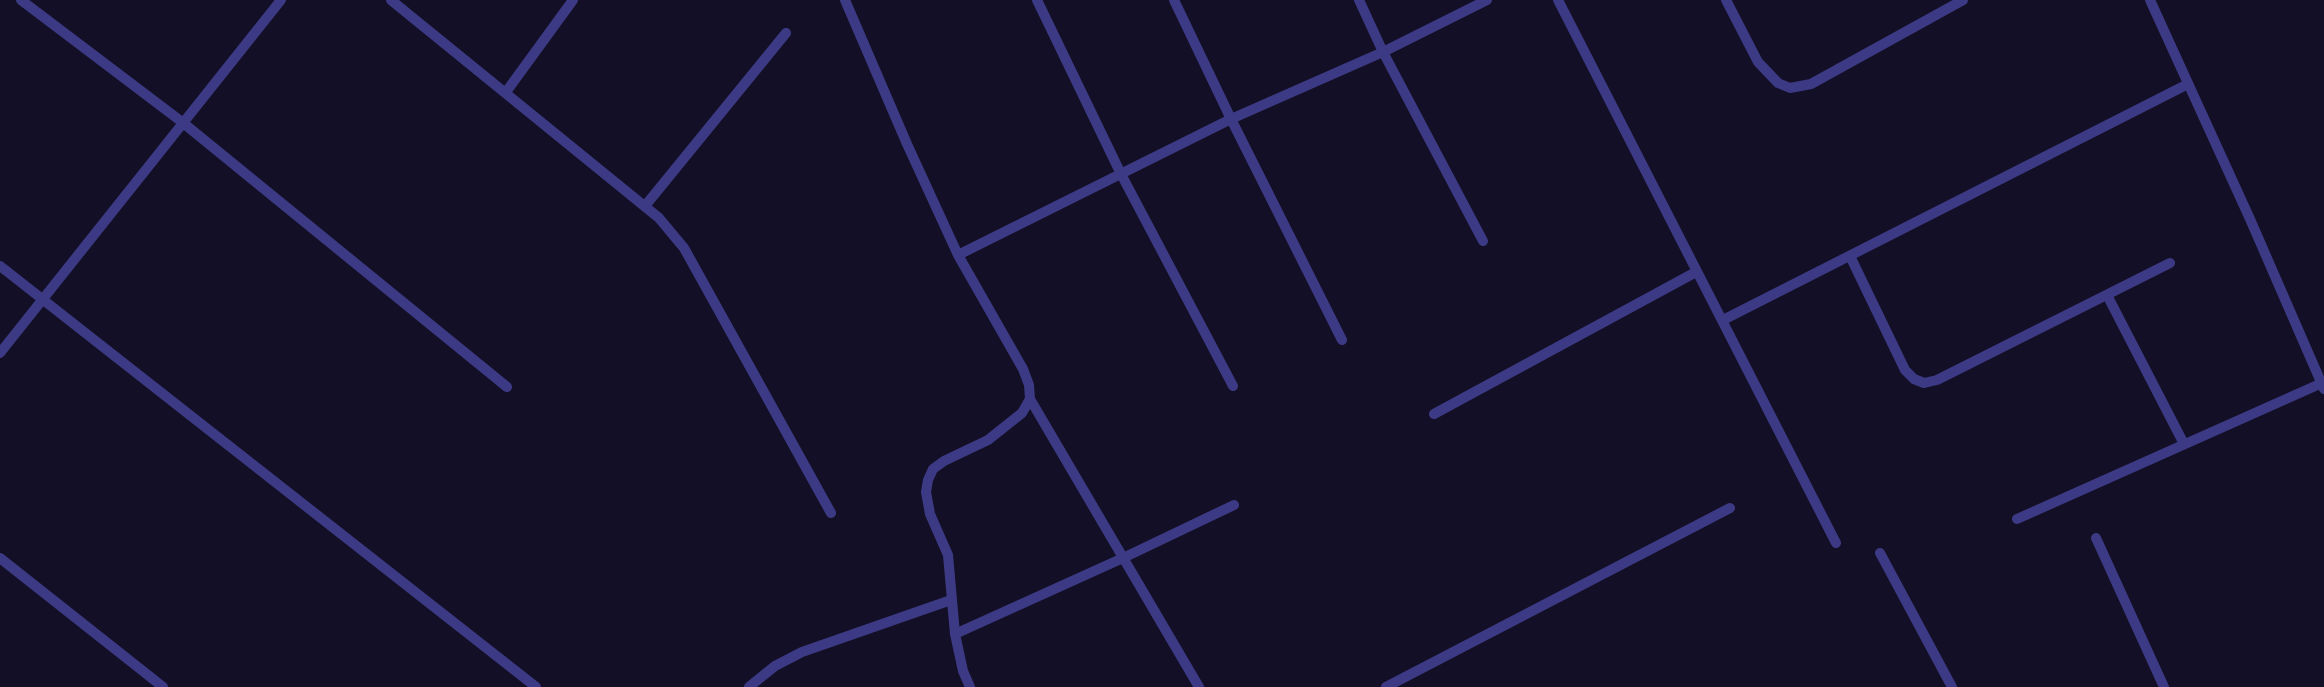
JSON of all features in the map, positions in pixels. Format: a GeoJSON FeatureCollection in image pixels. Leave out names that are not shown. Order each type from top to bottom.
{"type":"FeatureCollection","features":[{"type":"Feature","properties":{"kind":"street"},"geometry":{"type":"LineString","coordinates":[[21,0],[182,122],[507,387]]}},
{"type":"Feature","properties":{"kind":"street"},"geometry":{"type":"LineString","coordinates":[[0,353],[182,122],[281,0]]}},
{"type":"Feature","properties":{"kind":"street"},"geometry":{"type":"LineString","coordinates":[[391,0],[660,218],[684,248],[831,513]]}},
{"type":"Feature","properties":{"kind":"street"},"geometry":{"type":"LineString","coordinates":[[506,92],[573,0]]}},
{"type":"Feature","properties":{"kind":"street"},"geometry":{"type":"LineString","coordinates":[[845,0],[907,144],[958,255],[1023,369],[1029,385],[1030,399],[1199,687]]}},
{"type":"Feature","properties":{"kind":"street"},"geometry":{"type":"LineString","coordinates":[[1037,0],[1121,174],[1233,386]]}},
{"type":"Feature","properties":{"kind":"street"},"geometry":{"type":"LineString","coordinates":[[1174,0],[1231,119],[1342,340]]}},
{"type":"Feature","properties":{"kind":"street"},"geometry":{"type":"LineString","coordinates":[[1359,0],[1383,52],[1483,241]]}},
{"type":"Feature","properties":{"kind":"street"},"geometry":{"type":"LineString","coordinates":[[958,255],[1231,119],[1383,52],[1487,0]]}},
{"type":"Feature","properties":{"kind":"street"},"geometry":{"type":"LineString","coordinates":[[1558,0],[1696,272],[1723,320],[1772,422],[1836,543]]}},
{"type":"Feature","properties":{"kind":"street"},"geometry":{"type":"LineString","coordinates":[[1726,0],[1758,62],[1778,83],[1790,88],[1811,84],[1963,0]]}},
{"type":"Feature","properties":{"kind":"street"},"geometry":{"type":"LineString","coordinates":[[2017,519],[2184,444],[2323,386],[2150,0]]}},
{"type":"Feature","properties":{"kind":"street"},"geometry":{"type":"LineString","coordinates":[[645,206],[786,33]]}},
{"type":"Feature","properties":{"kind":"street"},"geometry":{"type":"LineString","coordinates":[[1723,320],[2188,84]]}},
{"type":"Feature","properties":{"kind":"street"},"geometry":{"type":"LineString","coordinates":[[1850,256],[1905,370],[1914,379],[1924,383],[1937,380],[2170,263]]}},
{"type":"Feature","properties":{"kind":"street"},"geometry":{"type":"LineString","coordinates":[[0,266],[43,298],[536,687]]}},
{"type":"Feature","properties":{"kind":"street"},"geometry":{"type":"LineString","coordinates":[[1434,414],[1696,272]]}},
{"type":"Feature","properties":{"kind":"street"},"geometry":{"type":"LineString","coordinates":[[2107,295],[2184,444]]}},
{"type":"Feature","properties":{"kind":"street"},"geometry":{"type":"LineString","coordinates":[[970,687],[963,671],[955,634],[948,555],[930,514],[926,492],[928,480],[933,469],[944,461],[988,440],[1013,421],[1022,413],[1030,399]]}},
{"type":"Feature","properties":{"kind":"street"},"geometry":{"type":"LineString","coordinates":[[955,634],[1123,558],[1234,505]]}},
{"type":"Feature","properties":{"kind":"street"},"geometry":{"type":"LineString","coordinates":[[1386,687],[1730,508]]}},
{"type":"Feature","properties":{"kind":"street"},"geometry":{"type":"LineString","coordinates":[[2096,538],[2164,687]]}},
{"type":"Feature","properties":{"kind":"street"},"geometry":{"type":"LineString","coordinates":[[1880,553],[1952,687]]}},
{"type":"Feature","properties":{"kind":"street"},"geometry":{"type":"LineString","coordinates":[[0,558],[163,687]]}},
{"type":"Feature","properties":{"kind":"street"},"geometry":{"type":"LineString","coordinates":[[749,687],[775,666],[802,652],[951,600]]}}]}
